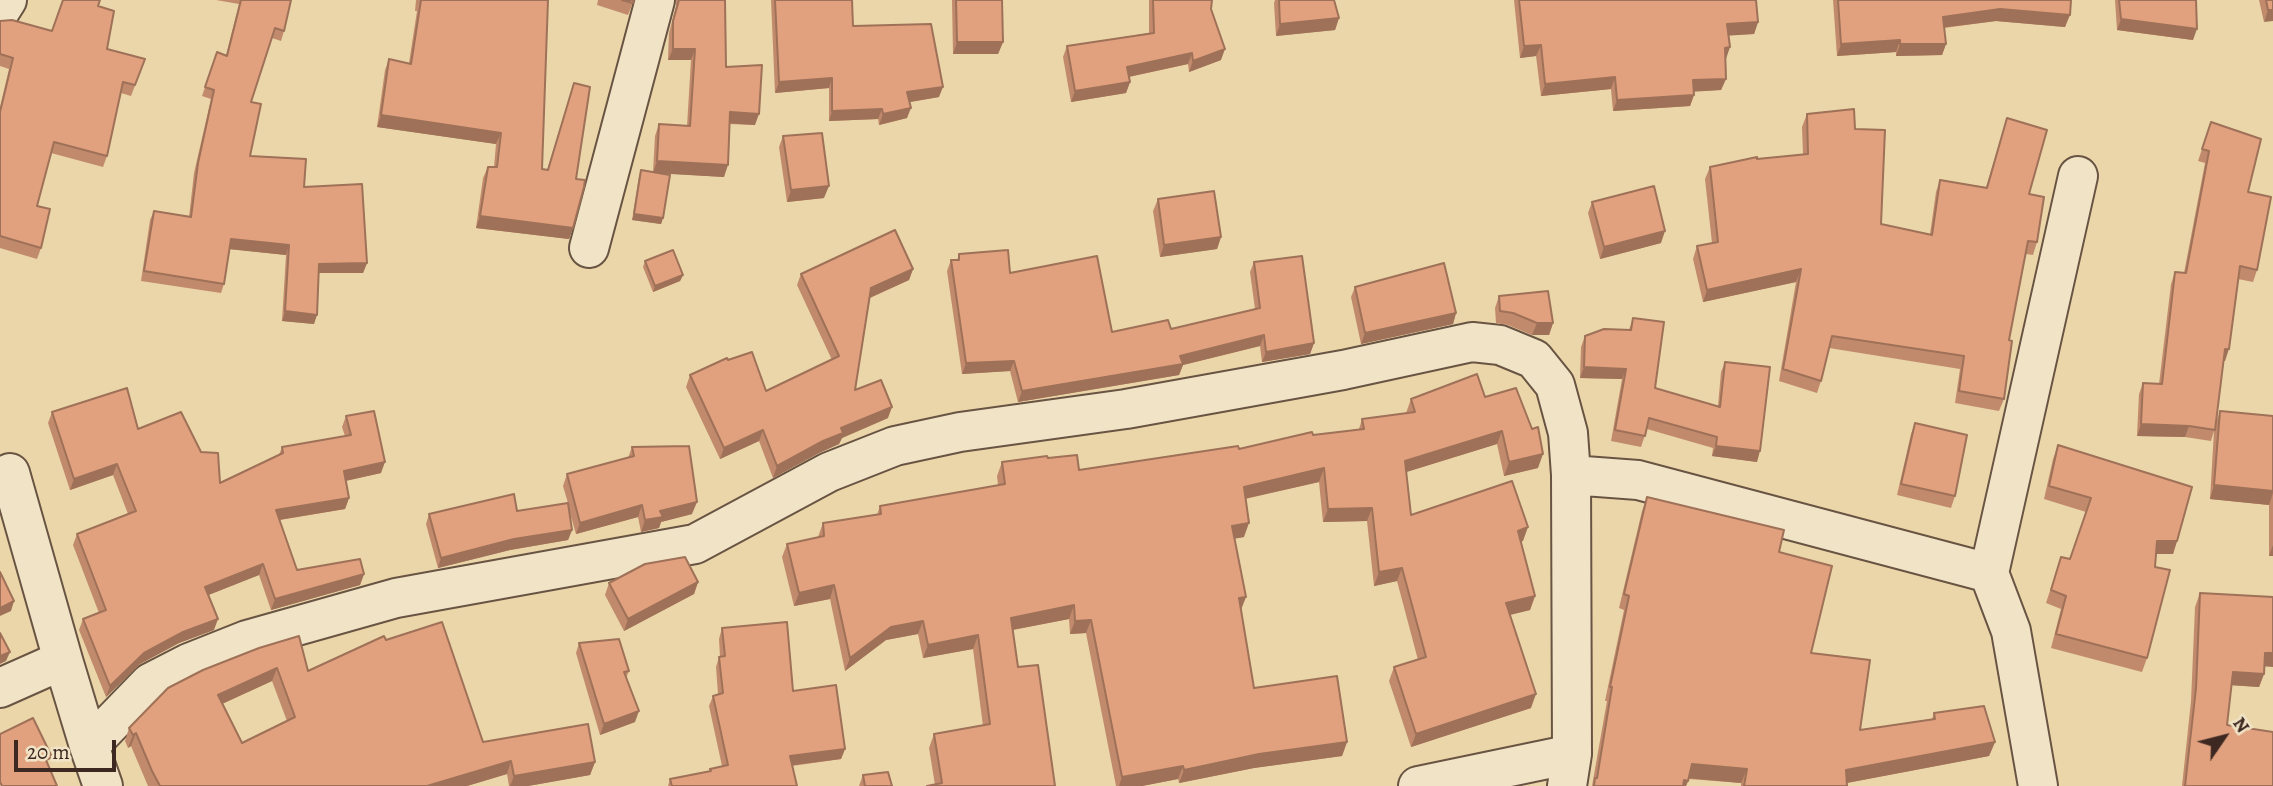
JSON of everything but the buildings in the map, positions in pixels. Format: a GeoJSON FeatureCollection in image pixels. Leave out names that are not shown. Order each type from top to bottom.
{"type":"FeatureCollection","features":[{"type":"Feature","properties":{"kind":"street"},"geometry":{"type":"LineString","coordinates":[[0,11],[7,0]]}},
{"type":"Feature","properties":{"kind":"street"},"geometry":{"type":"LineString","coordinates":[[589,248],[655,0]]}},
{"type":"Feature","properties":{"kind":"street"},"geometry":{"type":"LineString","coordinates":[[2038,786],[2011,631],[1989,573],[2078,176]]}},
{"type":"Feature","properties":{"kind":"street"},"geometry":{"type":"LineString","coordinates":[[89,746],[150,683],[189,663],[247,640],[396,598],[695,544],[829,472],[895,446],[960,432],[1126,410],[1343,370],[1472,342],[1500,345],[1534,359],[1555,385],[1568,433],[1571,475],[1569,770],[1418,786]]}},
{"type":"Feature","properties":{"kind":"street"},"geometry":{"type":"LineString","coordinates":[[9,473],[103,786]]}},
{"type":"Feature","properties":{"kind":"street"},"geometry":{"type":"LineString","coordinates":[[1571,475],[1638,480],[1989,573]]}},
{"type":"Feature","properties":{"kind":"street"},"geometry":{"type":"LineString","coordinates":[[0,688],[63,660]]}}]}
